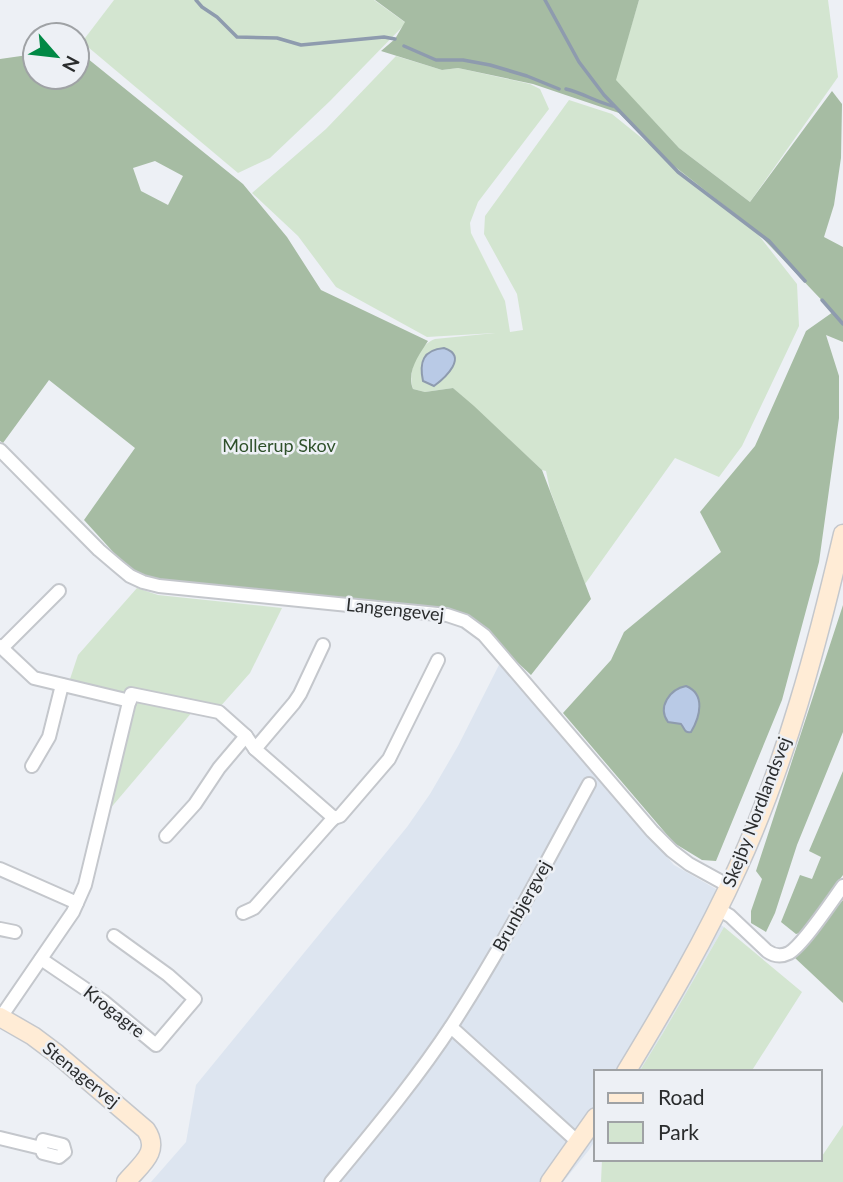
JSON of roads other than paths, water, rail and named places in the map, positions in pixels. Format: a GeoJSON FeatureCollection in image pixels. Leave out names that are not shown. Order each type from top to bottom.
{"type":"FeatureCollection","features":[{"type":"Feature","properties":{"kind":"street","name":"Langengevej"},"geometry":{"type":"LineString","coordinates":[[0,450],[99,550],[130,576],[143,582],[159,586],[447,615],[465,621],[484,635],[672,851],[689,864],[729,886]]}},
{"type":"Feature","properties":{"kind":"street","name":"Skejby Nordlandsvej"},"geometry":{"type":"LineString","coordinates":[[627,1070],[718,909],[748,844],[820,633],[843,534]]}},
{"type":"Feature","properties":{"kind":"street"},"geometry":{"type":"LineString","coordinates":[[59,591],[1,647],[34,678],[130,702]]}},
{"type":"Feature","properties":{"kind":"street"},"geometry":{"type":"LineString","coordinates":[[255,749],[300,694],[323,645]]}},
{"type":"Feature","properties":{"kind":"street"},"geometry":{"type":"LineString","coordinates":[[243,914],[254,908],[389,759],[438,660]]}},
{"type":"Feature","properties":{"kind":"street"},"geometry":{"type":"LineString","coordinates":[[32,766],[49,737],[62,685]]}},
{"type":"Feature","properties":{"kind":"street"},"geometry":{"type":"LineString","coordinates":[[0,1017],[41,960],[77,904],[85,885],[131,694],[219,712],[246,736],[255,749],[334,818]]}},
{"type":"Feature","properties":{"kind":"street"},"geometry":{"type":"LineString","coordinates":[[166,836],[195,804],[219,768],[246,736]]}},
{"type":"Feature","properties":{"kind":"street","name":"Brunbjergvej"},"geometry":{"type":"LineString","coordinates":[[331,1182],[384,1117],[451,1027],[490,964],[589,784]]}},
{"type":"Feature","properties":{"kind":"street"},"geometry":{"type":"LineString","coordinates":[[0,869],[77,904]]}},
{"type":"Feature","properties":{"kind":"street"},"geometry":{"type":"LineString","coordinates":[[718,909],[730,916],[767,951],[781,956],[790,953],[800,943],[843,886]]}},
{"type":"Feature","properties":{"kind":"street"},"geometry":{"type":"LineString","coordinates":[[0,929],[15,932]]}},
{"type":"Feature","properties":{"kind":"street","name":"Krogagre"},"geometry":{"type":"LineString","coordinates":[[41,960],[103,1001],[156,1045],[195,999],[168,975],[114,936]]}},
{"type":"Feature","properties":{"kind":"street","name":"Stenagervej"},"geometry":{"type":"LineString","coordinates":[[0,1017],[33,1036],[67,1062],[148,1133],[153,1143],[151,1152],[126,1182]]}},
{"type":"Feature","properties":{"kind":"street"},"geometry":{"type":"LineString","coordinates":[[451,1027],[579,1143]]}},
{"type":"Feature","properties":{"kind":"street"},"geometry":{"type":"LineString","coordinates":[[550,1182],[594,1120]]}},
{"type":"Feature","properties":{"kind":"street"},"geometry":{"type":"LineString","coordinates":[[0,1138],[41,1148]]}},
{"type":"Feature","properties":{"kind":"water"},"geometry":{"type":"Polygon","coordinates":[[[444,348],[455,356],[455,361],[449,373],[434,386],[423,381],[422,363],[431,351],[444,348]]]}},
{"type":"Feature","properties":{"kind":"water"},"geometry":{"type":"Polygon","coordinates":[[[686,686],[699,700],[699,713],[691,732],[686,731],[681,724],[668,722],[664,710],[670,695],[686,686]]]}},
{"type":"Feature","properties":{"kind":"waterway"},"geometry":{"type":"LineString","coordinates":[[196,0],[237,37],[277,38],[301,45],[384,37],[395,39]]}},
{"type":"Feature","properties":{"kind":"waterway"},"geometry":{"type":"LineString","coordinates":[[545,0],[579,62],[604,95],[678,172],[769,241],[805,281]]}},
{"type":"Feature","properties":{"kind":"waterway"},"geometry":{"type":"LineString","coordinates":[[404,46],[436,60],[463,60],[490,65],[559,89]]}},
{"type":"Feature","properties":{"kind":"waterway"},"geometry":{"type":"LineString","coordinates":[[566,89],[613,106]]}},
{"type":"Feature","properties":{"kind":"waterway"},"geometry":{"type":"LineString","coordinates":[[822,300],[843,324]]}},
{"type":"Feature","properties":{"kind":"park label","name":"Mollerup Skov"},"geometry":{"type":"Point","coordinates":[279,446]}}]}
